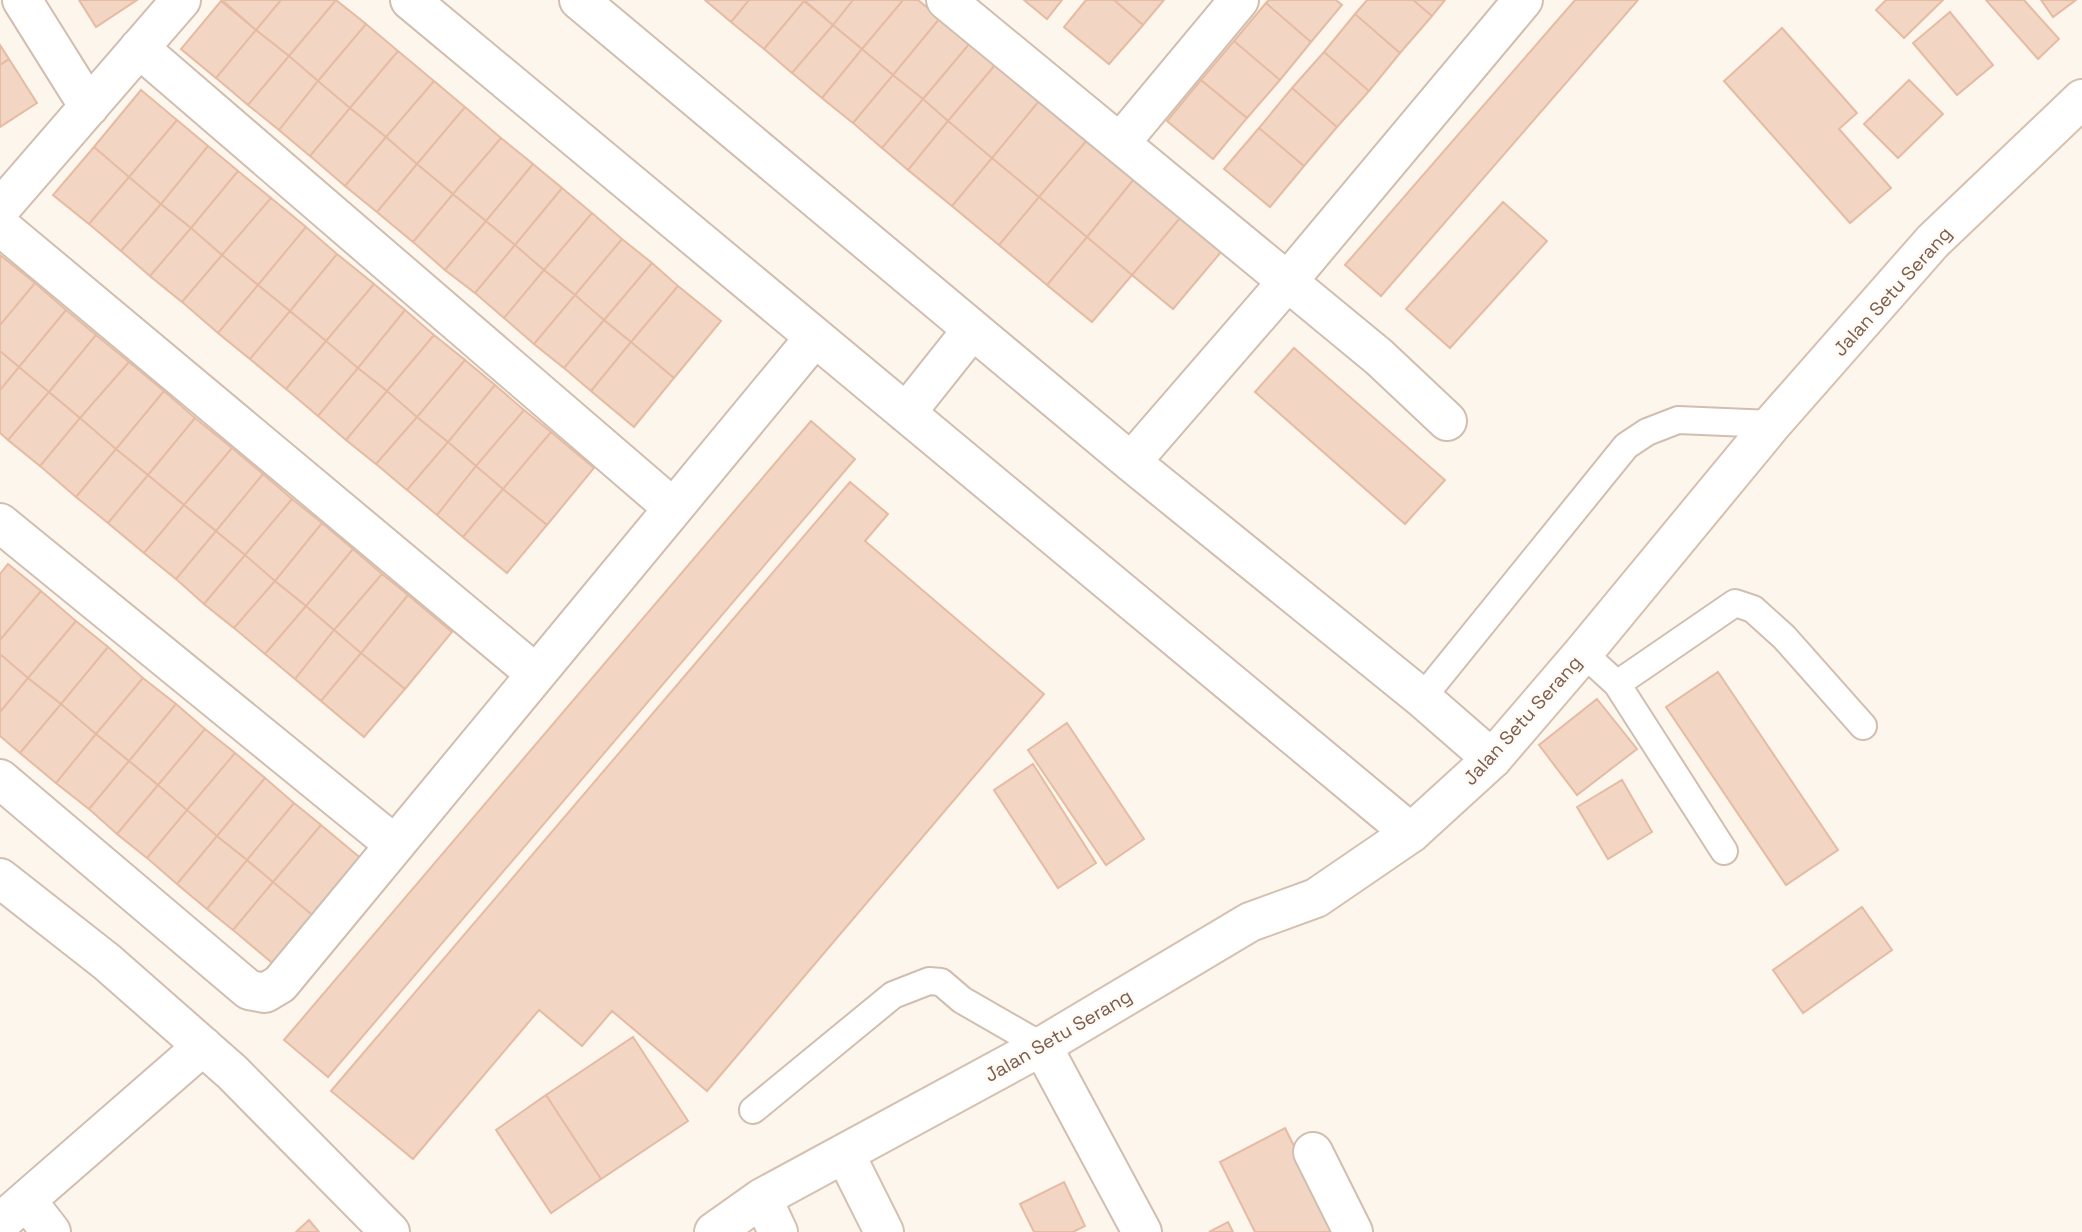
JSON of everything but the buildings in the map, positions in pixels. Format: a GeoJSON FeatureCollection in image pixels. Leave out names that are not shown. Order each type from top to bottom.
{"type":"FeatureCollection","features":[{"type":"Feature","properties":{"kind":"street"},"geometry":{"type":"LineString","coordinates":[[22,0],[89,107]]}},
{"type":"Feature","properties":{"kind":"street"},"geometry":{"type":"LineString","coordinates":[[0,209],[181,0]]}},
{"type":"Feature","properties":{"kind":"street"},"geometry":{"type":"LineString","coordinates":[[410,0],[1411,833]]}},
{"type":"Feature","properties":{"kind":"street"},"geometry":{"type":"LineString","coordinates":[[579,0],[972,330],[1422,698],[1492,759]]}},
{"type":"Feature","properties":{"kind":"street"},"geometry":{"type":"LineString","coordinates":[[946,0],[1379,357],[1447,421]]}},
{"type":"Feature","properties":{"kind":"street"},"geometry":{"type":"LineString","coordinates":[[1120,143],[1239,0]]}},
{"type":"Feature","properties":{"kind":"street"},"geometry":{"type":"LineString","coordinates":[[1131,462],[1287,282],[1523,0]]}},
{"type":"Feature","properties":{"kind":"street"},"geometry":{"type":"LineString","coordinates":[[139,48],[673,508]]}},
{"type":"Feature","properties":{"kind":"street","name":"Jalan Setu Serang"},"geometry":{"type":"LineString","coordinates":[[714,1232],[762,1198],[1042,1046],[1250,922],[1316,898],[1411,833],[1492,759],[1772,424],[1933,242],[2082,99]]}},
{"type":"Feature","properties":{"kind":"street"},"geometry":{"type":"LineString","coordinates":[[0,226],[536,674]]}},
{"type":"Feature","properties":{"kind":"street"},"geometry":{"type":"LineString","coordinates":[[906,413],[972,330]]}},
{"type":"Feature","properties":{"kind":"street"},"geometry":{"type":"LineString","coordinates":[[0,779],[249,990],[265,993],[280,985],[815,337]]}},
{"type":"Feature","properties":{"kind":"street"},"geometry":{"type":"LineString","coordinates":[[0,523],[395,845]]}},
{"type":"Feature","properties":{"kind":"street"},"geometry":{"type":"LineString","coordinates":[[0,878],[107,962],[232,1072],[390,1232]]}},
{"type":"Feature","properties":{"kind":"street"},"geometry":{"type":"LineString","coordinates":[[51,1232],[13,1212],[203,1046]]}},
{"type":"Feature","properties":{"kind":"street"},"geometry":{"type":"LineString","coordinates":[[1042,1046],[1142,1232]]}},
{"type":"Feature","properties":{"kind":"street"},"geometry":{"type":"LineString","coordinates":[[1313,1152],[1353,1232]]}},
{"type":"Feature","properties":{"kind":"street"},"geometry":{"type":"LineString","coordinates":[[845,1154],[884,1232]]}},
{"type":"Feature","properties":{"kind":"street"},"geometry":{"type":"LineString","coordinates":[[762,1198],[778,1232]]}},
{"type":"Feature","properties":{"kind":"lane"},"geometry":{"type":"LineString","coordinates":[[1422,698],[1626,446],[1647,432],[1678,420],[1772,424]]}},
{"type":"Feature","properties":{"kind":"lane"},"geometry":{"type":"LineString","coordinates":[[1617,684],[1735,603],[1753,608],[1784,637],[1863,726]]}},
{"type":"Feature","properties":{"kind":"lane"},"geometry":{"type":"LineString","coordinates":[[1583,653],[1617,684],[1724,851]]}},
{"type":"Feature","properties":{"kind":"lane"},"geometry":{"type":"LineString","coordinates":[[753,1110],[893,995],[929,981],[941,982],[962,1000],[1042,1046]]}}]}
